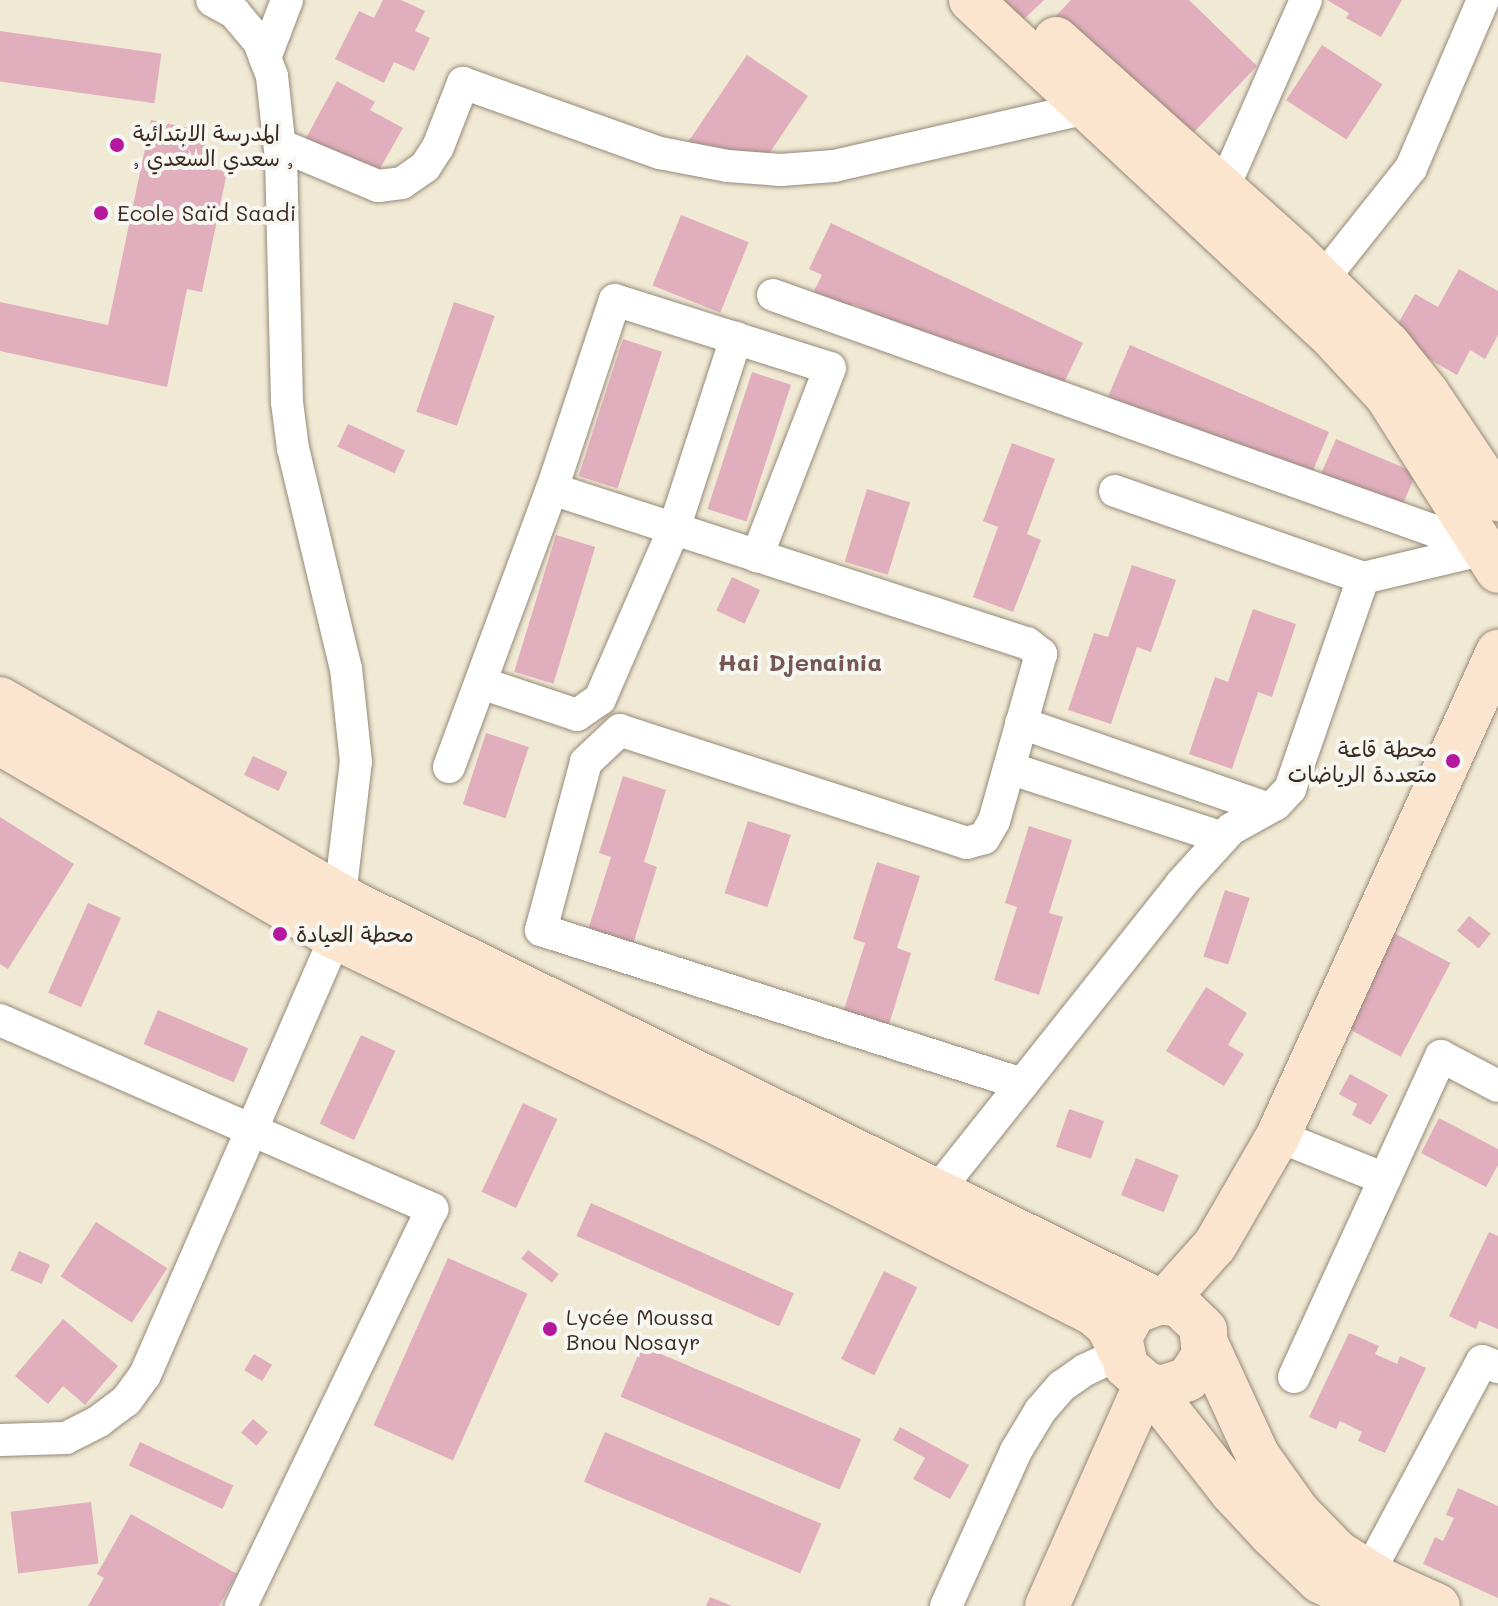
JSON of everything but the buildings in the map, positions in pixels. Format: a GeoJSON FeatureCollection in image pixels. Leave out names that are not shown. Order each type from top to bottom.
{"type":"FeatureCollection","features":[{"type":"Feature","properties":{"kind":"street"},"geometry":{"type":"LineString","coordinates":[[0,1440],[66,1438],[99,1421],[126,1401],[145,1375],[251,1131],[338,917],[356,762],[346,669],[293,449],[287,402],[280,145],[272,76],[259,42],[235,13],[212,0]]}},
{"type":"Feature","properties":{"kind":"street"},"geometry":{"type":"LineString","coordinates":[[265,58],[287,0]]}},
{"type":"Feature","properties":{"kind":"street"},"geometry":{"type":"LineString","coordinates":[[971,0],[1105,104],[1223,189],[1322,280],[1388,344],[1498,499]]}},
{"type":"Feature","properties":{"kind":"street"},"geometry":{"type":"LineString","coordinates":[[1013,0],[1105,104],[1387,396],[1491,560]]}},
{"type":"Feature","properties":{"kind":"street"},"geometry":{"type":"LineString","coordinates":[[1223,189],[1306,0]]}},
{"type":"Feature","properties":{"kind":"street"},"geometry":{"type":"LineString","coordinates":[[1322,280],[1411,168],[1483,0]]}},
{"type":"Feature","properties":{"kind":"street"},"geometry":{"type":"LineString","coordinates":[[280,145],[378,186],[402,183],[425,167],[438,147],[463,83],[660,153],[728,166],[781,170],[834,166],[1105,104]]}},
{"type":"Feature","properties":{"kind":"street"},"geometry":{"type":"LineString","coordinates":[[773,295],[1491,560]]}},
{"type":"Feature","properties":{"kind":"street"},"geometry":{"type":"LineString","coordinates":[[449,767],[552,489],[615,300],[830,368],[757,556]]}},
{"type":"Feature","properties":{"kind":"street"},"geometry":{"type":"LineString","coordinates":[[481,683],[577,715],[600,699],[674,529],[736,338]]}},
{"type":"Feature","properties":{"kind":"street"},"geometry":{"type":"LineString","coordinates":[[552,489],[1027,643],[1041,654],[994,821],[984,838],[967,843],[620,730],[586,762],[541,930],[1022,1084]]}},
{"type":"Feature","properties":{"kind":"street"},"geometry":{"type":"LineString","coordinates":[[1115,491],[1363,578],[1491,560]]}},
{"type":"Feature","properties":{"kind":"street"},"geometry":{"type":"LineString","coordinates":[[938,1190],[1181,884],[1223,838],[1290,789],[1363,578]]}},
{"type":"Feature","properties":{"kind":"street"},"geometry":{"type":"LineString","coordinates":[[1047,1606],[1134,1368],[1125,1323],[1147,1305],[1163,1302],[1215,1245],[1278,1136],[1498,652]]}},
{"type":"Feature","properties":{"kind":"street"},"geometry":{"type":"LineString","coordinates":[[0,699],[338,917],[938,1190],[1163,1302],[1192,1313],[1201,1326],[1205,1341],[1266,1467],[1298,1512],[1369,1589]]}},
{"type":"Feature","properties":{"kind":"street"},"geometry":{"type":"LineString","coordinates":[[1021,723],[1267,808]]}},
{"type":"Feature","properties":{"kind":"street"},"geometry":{"type":"LineString","coordinates":[[0,743],[338,917],[700,1114],[1094,1314],[1108,1326],[1134,1368],[1232,1492],[1320,1581],[1438,1606]]}},
{"type":"Feature","properties":{"kind":"street"},"geometry":{"type":"LineString","coordinates":[[1009,768],[1223,838]]}},
{"type":"Feature","properties":{"kind":"street"},"geometry":{"type":"LineString","coordinates":[[0,1020],[432,1209],[241,1606]]}},
{"type":"Feature","properties":{"kind":"street"},"geometry":{"type":"LineString","coordinates":[[1294,1377],[1441,1056],[1498,1086]]}},
{"type":"Feature","properties":{"kind":"street"},"geometry":{"type":"LineString","coordinates":[[1278,1136],[1385,1179]]}},
{"type":"Feature","properties":{"kind":"street"},"geometry":{"type":"LineString","coordinates":[[946,1606],[1016,1451],[1040,1411],[1062,1386],[1085,1370],[1134,1368],[1161,1388],[1188,1379],[1198,1369],[1205,1341],[1207,1284],[1215,1245]]}},
{"type":"Feature","properties":{"kind":"street"},"geometry":{"type":"LineString","coordinates":[[1369,1589],[1482,1361],[1498,1367]]}},
{"type":"Feature","properties":{"kind":"place","name":"المدرسة الابتدائية , سعدي السعدي ,"},"geometry":{"type":"Point","coordinates":[117,145]}},
{"type":"Feature","properties":{"kind":"place","name":"Ecole Saïd Saadi"},"geometry":{"type":"Point","coordinates":[101,213]}},
{"type":"Feature","properties":{"kind":"place","name":"محطة قاعة متعددة الرياضات"},"geometry":{"type":"Point","coordinates":[1453,761]}},
{"type":"Feature","properties":{"kind":"place","name":"محطة العيادة"},"geometry":{"type":"Point","coordinates":[280,934]}},
{"type":"Feature","properties":{"kind":"place","name":"Lycée Moussa Bnou Nosayr"},"geometry":{"type":"Point","coordinates":[550,1329]}},
{"type":"Feature","properties":{"kind":"district","name":"Hai Djenainia"},"geometry":{"type":"Point","coordinates":[800,662]}}]}
